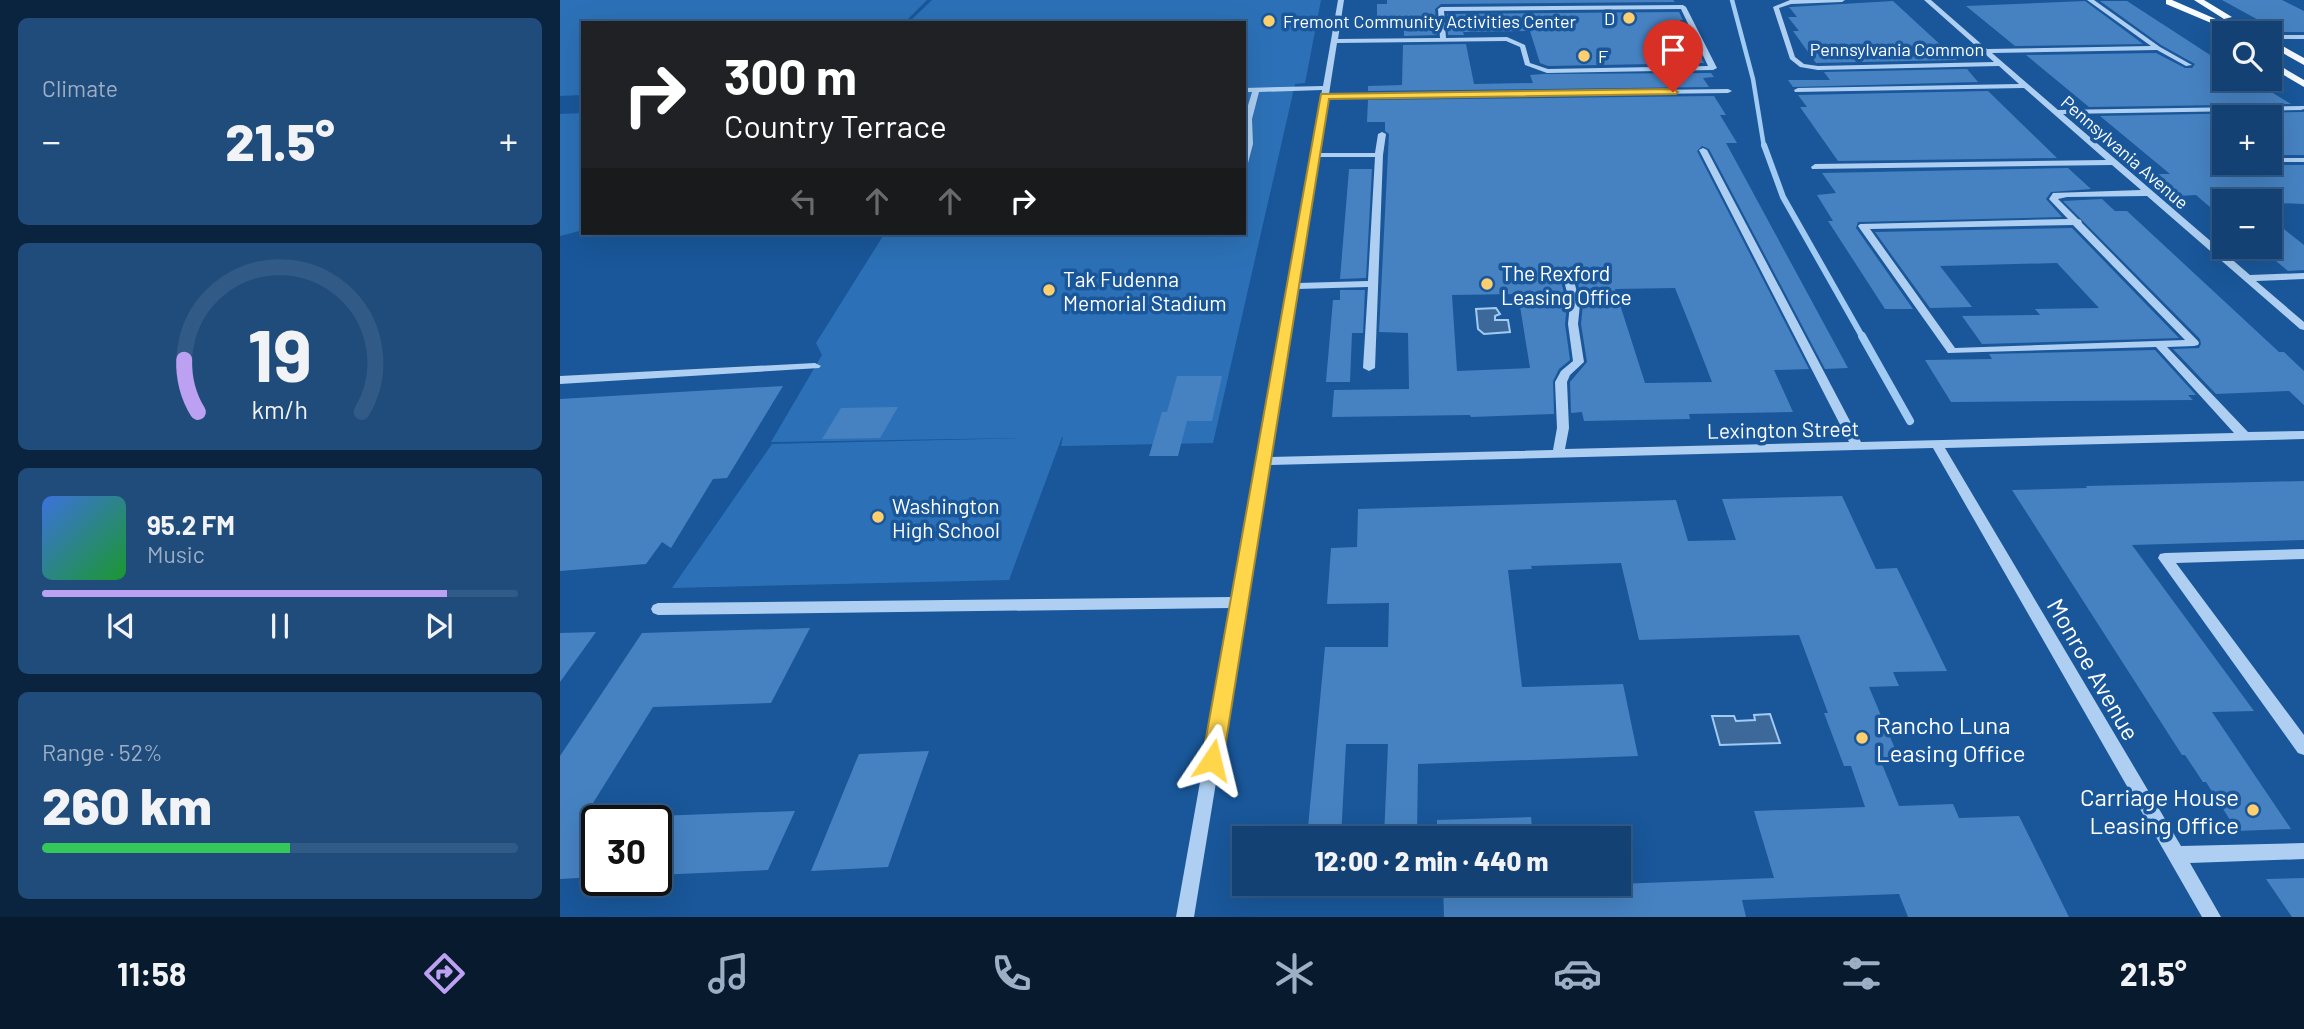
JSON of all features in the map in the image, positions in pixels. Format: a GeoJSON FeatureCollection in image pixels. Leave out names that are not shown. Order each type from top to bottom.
{"type":"FeatureCollection","features":[{"type":"Feature","properties":{"kind":"main road"},"geometry":{"type":"LineString","coordinates":[[2197,0],[2233,21]]}},
{"type":"Feature","properties":{"kind":"main road"},"geometry":{"type":"LineString","coordinates":[[2167,1],[2214,21]]}},
{"type":"Feature","properties":{"kind":"main road"},"geometry":{"type":"LineString","coordinates":[[2167,1],[2212,28]]}},
{"type":"Feature","properties":{"kind":"main road"},"geometry":{"type":"LineString","coordinates":[[2282,48],[2304,62]]}},
{"type":"Feature","properties":{"kind":"main road"},"geometry":{"type":"LineString","coordinates":[[2282,70],[2304,84]]}},
{"type":"Feature","properties":{"kind":"street"},"geometry":{"type":"LineString","coordinates":[[1185,917],[1341,0]]}},
{"type":"Feature","properties":{"kind":"street","name":"Pennsylvania Common"},"geometry":{"type":"LineString","coordinates":[[1842,0],[1790,2],[1776,7],[1792,58],[1802,66],[1818,68],[2000,64]]}},
{"type":"Feature","properties":{"kind":"street","name":"Pennsylvania Avenue"},"geometry":{"type":"LineString","coordinates":[[1927,0],[2304,327]]}},
{"type":"Feature","properties":{"kind":"street"},"geometry":{"type":"LineString","coordinates":[[2090,0],[2158,48],[2188,65]]}},
{"type":"Feature","properties":{"kind":"street"},"geometry":{"type":"LineString","coordinates":[[1334,41],[1443,40],[1499,39],[1519,43],[1523,46],[1527,64],[1547,71],[1713,68],[1683,7],[1441,9],[1443,40]]}},
{"type":"Feature","properties":{"kind":"street"},"geometry":{"type":"LineString","coordinates":[[2282,39],[2304,37]]}},
{"type":"Feature","properties":{"kind":"street"},"geometry":{"type":"LineString","coordinates":[[1984,51],[2158,48]]}},
{"type":"Feature","properties":{"kind":"street"},"geometry":{"type":"LineString","coordinates":[[1798,90],[2026,86]]}},
{"type":"Feature","properties":{"kind":"street"},"geometry":{"type":"LineString","coordinates":[[1246,90],[1728,91]]}},
{"type":"Feature","properties":{"kind":"street"},"geometry":{"type":"LineString","coordinates":[[1246,155],[1249,144],[1248,119],[1255,90]]}},
{"type":"Feature","properties":{"kind":"street"},"geometry":{"type":"LineString","coordinates":[[2055,112],[2301,108]]}},
{"type":"Feature","properties":{"kind":"street"},"geometry":{"type":"LineString","coordinates":[[1370,368],[1382,134]]}},
{"type":"Feature","properties":{"kind":"street"},"geometry":{"type":"LineString","coordinates":[[1703,150],[1857,446]]}},
{"type":"Feature","properties":{"kind":"street"},"geometry":{"type":"LineString","coordinates":[[1315,155],[1379,155]]}},
{"type":"Feature","properties":{"kind":"street"},"geometry":{"type":"LineString","coordinates":[[2284,160],[2304,160]]}},
{"type":"Feature","properties":{"kind":"street"},"geometry":{"type":"LineString","coordinates":[[1815,167],[2113,162]]}},
{"type":"Feature","properties":{"kind":"street"},"geometry":{"type":"LineString","coordinates":[[2078,222],[1863,226],[1952,351],[2194,343],[2078,222],[2053,199],[2056,195],[2149,193]]}},
{"type":"Feature","properties":{"kind":"street"},"geometry":{"type":"LineString","coordinates":[[1558,454],[1563,428],[1561,382],[1565,373],[1579,362],[1573,324],[1575,304],[1567,272]]}},
{"type":"Feature","properties":{"kind":"street"},"geometry":{"type":"LineString","coordinates":[[2246,278],[2304,276]]}},
{"type":"Feature","properties":{"kind":"street"},"geometry":{"type":"LineString","coordinates":[[1293,286],[1374,284]]}},
{"type":"Feature","properties":{"kind":"street"},"geometry":{"type":"LineString","coordinates":[[2287,313],[2304,312]]}},
{"type":"Feature","properties":{"kind":"street"},"geometry":{"type":"LineString","coordinates":[[2160,346],[2245,437]]}},
{"type":"Feature","properties":{"kind":"street"},"geometry":{"type":"LineString","coordinates":[[560,380],[815,366]]}},
{"type":"Feature","properties":{"kind":"street","name":"Lexington Street"},"geometry":{"type":"LineString","coordinates":[[1263,461],[2304,435]]}},
{"type":"Feature","properties":{"kind":"street","name":"Monroe Avenue"},"geometry":{"type":"LineString","coordinates":[[1937,444],[2212,917]]}},
{"type":"Feature","properties":{"kind":"street"},"geometry":{"type":"LineString","coordinates":[[2304,554],[2165,558],[2304,748]]}},
{"type":"Feature","properties":{"kind":"street"},"geometry":{"type":"LineString","coordinates":[[658,609],[1239,603]]}},
{"type":"Feature","properties":{"kind":"street"},"geometry":{"type":"LineString","coordinates":[[2176,855],[2304,851]]}},
{"type":"Feature","properties":{"kind":"shaded area"},"geometry":{"type":"Polygon","coordinates":[[[560,0],[927,0],[906,21],[581,21],[581,95],[560,96],[560,0]]]}},
{"type":"Feature","properties":{"kind":"shaded area","name":"Tak Fudenna Memorial Stadium"},"geometry":{"type":"Polygon","coordinates":[[[932,0],[1321,0],[1305,83],[1295,84],[1213,443],[1061,446],[1062,437],[1009,580],[672,588],[772,444],[1024,438],[771,442],[822,355],[816,343],[882,235],[1246,235],[1246,21],[910,21],[932,0]]]}},
{"type":"Feature","properties":{"kind":"shaded area"},"geometry":{"type":"Polygon","coordinates":[[[581,113],[581,231],[560,236],[560,114],[581,113]]]}},
{"type":"Feature","properties":{"kind":"shaded area"},"geometry":{"type":"Polygon","coordinates":[[[1496,308],[1500,314],[1495,316],[1495,320],[1508,320],[1510,332],[1484,334],[1478,329],[1476,309],[1496,308]]]}},
{"type":"Feature","properties":{"kind":"shaded area"},"geometry":{"type":"Polygon","coordinates":[[[1770,714],[1780,743],[1720,745],[1712,716],[1734,716],[1736,721],[1755,720],[1754,715],[1770,714]]]}},
{"type":"Feature","properties":{"kind":"building"},"geometry":{"type":"Polygon","coordinates":[[[1387,0],[1675,2],[1441,4],[1435,9],[1437,35],[1404,36],[1404,31],[1377,31],[1377,4],[1387,4],[1387,0]]]}},
{"type":"Feature","properties":{"kind":"building"},"geometry":{"type":"Polygon","coordinates":[[[2222,0],[2282,0],[2304,11],[2304,32],[2282,32],[2282,21],[2260,21],[2222,0]]]}},
{"type":"Feature","properties":{"kind":"building"},"geometry":{"type":"Polygon","coordinates":[[[1893,1],[1957,60],[1816,63],[1793,31],[1799,31],[1788,17],[1797,17],[1789,7],[1893,1]]]}},
{"type":"Feature","properties":{"kind":"building"},"geometry":{"type":"Polygon","coordinates":[[[2085,1],[2143,44],[2015,46],[1966,6],[2085,1]]]}},
{"type":"Feature","properties":{"kind":"building"},"geometry":{"type":"Polygon","coordinates":[[[2100,1],[2127,1],[2212,56],[2212,91],[2270,91],[2291,104],[2089,107],[2026,55],[2156,53],[2185,68],[2192,68],[2195,64],[2161,45],[2100,1]]]}},
{"type":"Feature","properties":{"kind":"building"},"geometry":{"type":"Polygon","coordinates":[[[1679,12],[1683,20],[1680,20],[1704,63],[1548,66],[1540,63],[1530,31],[1463,32],[1464,35],[1448,35],[1447,14],[1679,12]]]}},
{"type":"Feature","properties":{"kind":"building"},"geometry":{"type":"Polygon","coordinates":[[[1466,44],[1474,84],[1533,83],[1530,75],[1543,74],[1711,73],[1714,77],[1703,78],[1709,87],[1368,91],[1368,86],[1402,85],[1403,45],[1466,44]]]}},
{"type":"Feature","properties":{"kind":"building"},"geometry":{"type":"Polygon","coordinates":[[[1967,69],[1978,82],[1793,87],[1788,80],[1830,80],[1824,72],[1967,69]]]}},
{"type":"Feature","properties":{"kind":"building"},"geometry":{"type":"Polygon","coordinates":[[[1988,91],[2057,158],[1838,161],[1800,107],[1807,107],[1798,95],[1988,91]]]}},
{"type":"Feature","properties":{"kind":"building"},"geometry":{"type":"Polygon","coordinates":[[[1714,96],[1726,115],[1720,115],[1737,143],[1726,143],[1848,368],[1825,369],[1709,149],[1702,146],[1697,151],[1809,369],[1774,370],[1793,412],[1689,414],[1690,419],[1584,421],[1582,412],[1571,413],[1570,382],[1587,362],[1581,324],[1583,303],[1575,272],[1566,268],[1559,274],[1567,304],[1565,324],[1570,360],[1559,369],[1553,381],[1554,414],[1332,417],[1334,390],[1409,389],[1408,333],[1379,332],[1389,134],[1385,131],[1385,122],[1367,122],[1368,100],[1714,96]],[[1675,288],[1615,289],[1645,383],[1712,382],[1693,333],[1675,288]],[[1518,294],[1452,295],[1457,371],[1530,368],[1518,294]]]}},
{"type":"Feature","properties":{"kind":"building"},"geometry":{"type":"Polygon","coordinates":[[[2282,112],[2304,112],[2304,155],[2282,155],[2282,112]]]}},
{"type":"Feature","properties":{"kind":"building"},"geometry":{"type":"Polygon","coordinates":[[[2212,114],[2212,175],[2282,175],[2282,164],[2304,165],[2304,204],[2282,203],[2282,189],[2212,189],[2212,209],[2196,195],[2178,196],[2153,174],[2170,174],[2100,116],[2212,114]]]}},
{"type":"Feature","properties":{"kind":"building"},"geometry":{"type":"Polygon","coordinates":[[[2068,168],[2091,189],[2051,192],[2046,199],[2062,217],[1858,222],[1856,228],[1913,309],[1885,309],[1828,221],[1833,221],[1817,195],[1836,193],[1822,173],[2068,168]]]}},
{"type":"Feature","properties":{"kind":"building"},"geometry":{"type":"Polygon","coordinates":[[[1349,169],[1372,169],[1366,278],[1340,279],[1349,169]]]}},
{"type":"Feature","properties":{"kind":"building"},"geometry":{"type":"Polygon","coordinates":[[[2102,199],[2115,211],[2127,211],[2279,352],[2284,352],[2304,371],[2304,405],[2289,391],[2216,394],[2173,349],[2199,348],[2200,339],[2063,201],[2102,199]]]}},
{"type":"Feature","properties":{"kind":"building"},"geometry":{"type":"Polygon","coordinates":[[[2072,228],[2179,338],[1982,344],[1962,316],[2040,315],[2035,309],[2099,308],[2057,263],[1940,266],[1972,307],[1930,308],[1875,232],[2072,228]]]}},
{"type":"Feature","properties":{"kind":"building"},"geometry":{"type":"Polygon","coordinates":[[[2282,228],[2304,245],[2304,270],[2288,271],[2274,259],[2282,259],[2282,228]]]}},
{"type":"Feature","properties":{"kind":"building"},"geometry":{"type":"Polygon","coordinates":[[[1340,290],[1365,290],[1363,333],[1352,333],[1350,382],[1326,382],[1333,300],[1340,300],[1340,290]]]}},
{"type":"Feature","properties":{"kind":"building"},"geometry":{"type":"Polygon","coordinates":[[[2155,350],[2196,395],[2188,395],[2193,400],[1951,402],[1925,360],[1992,359],[1989,354],[2155,350]]]}},
{"type":"Feature","properties":{"kind":"building"},"geometry":{"type":"Polygon","coordinates":[[[1177,376],[1222,376],[1212,421],[1187,421],[1178,456],[1149,456],[1162,412],[1167,412],[1177,376]]]}},
{"type":"Feature","properties":{"kind":"building"},"geometry":{"type":"Polygon","coordinates":[[[783,386],[727,478],[713,479],[671,548],[662,542],[646,564],[560,571],[560,399],[783,386]]]}},
{"type":"Feature","properties":{"kind":"building"},"geometry":{"type":"Polygon","coordinates":[[[898,407],[880,438],[822,439],[841,408],[898,407]]]}},
{"type":"Feature","properties":{"kind":"building"},"geometry":{"type":"Polygon","coordinates":[[[2304,481],[2304,540],[2132,545],[2254,711],[2212,712],[2291,829],[2237,831],[2206,782],[2203,782],[2185,755],[2182,755],[2012,490],[2304,481]]]}},
{"type":"Feature","properties":{"kind":"building"},"geometry":{"type":"Polygon","coordinates":[[[1842,496],[1876,569],[1897,568],[1947,671],[1893,672],[1899,686],[1869,687],[1901,763],[1882,764],[1899,806],[1953,804],[1959,818],[2019,816],[2069,917],[1908,917],[1899,894],[1742,900],[1746,917],[1444,917],[1443,896],[1631,896],[1631,883],[1774,878],[1754,811],[1865,807],[1851,766],[1844,766],[1799,635],[1639,640],[1621,563],[1531,566],[1532,569],[1508,570],[1522,687],[1623,684],[1638,756],[1418,764],[1417,826],[1385,826],[1388,744],[1346,744],[1342,826],[1308,826],[1325,647],[1388,647],[1389,603],[1327,604],[1331,548],[1357,547],[1358,509],[1676,500],[1688,541],[1736,540],[1722,499],[1842,496]]]}},
{"type":"Feature","properties":{"kind":"building"},"geometry":{"type":"Polygon","coordinates":[[[810,628],[771,703],[653,707],[592,805],[581,805],[581,878],[560,879],[560,756],[642,633],[810,628]]]}},
{"type":"Feature","properties":{"kind":"building"},"geometry":{"type":"Polygon","coordinates":[[[596,632],[560,682],[560,633],[596,632]]]}},
{"type":"Feature","properties":{"kind":"building"},"geometry":{"type":"Polygon","coordinates":[[[929,751],[888,867],[811,871],[859,754],[929,751]]]}},
{"type":"Feature","properties":{"kind":"building"},"geometry":{"type":"Polygon","coordinates":[[[795,811],[768,870],[672,874],[672,815],[795,811]]]}},
{"type":"Feature","properties":{"kind":"building"},"geometry":{"type":"Polygon","coordinates":[[[1531,817],[1532,826],[1437,826],[1437,820],[1531,817]]]}},
{"type":"Feature","properties":{"kind":"building"},"geometry":{"type":"Polygon","coordinates":[[[2304,878],[2304,917],[2292,917],[2266,879],[2304,878]]]}},
{"type":"Feature","properties":{"kind":"waterway"},"geometry":{"type":"LineString","coordinates":[[1732,0],[1753,79],[1764,147]]}},
{"type":"Feature","properties":{"kind":"waterway"},"geometry":{"type":"LineString","coordinates":[[1764,145],[1783,197],[1863,338]]}},
{"type":"Feature","properties":{"kind":"waterway"},"geometry":{"type":"LineString","coordinates":[[1862,336],[1910,421]]}},
{"type":"Feature","properties":{"kind":"place","name":"D"},"geometry":{"type":"Point","coordinates":[1629,18]}},
{"type":"Feature","properties":{"kind":"place","name":"Fremont Community Activities Center"},"geometry":{"type":"Point","coordinates":[1269,21]}},
{"type":"Feature","properties":{"kind":"place","name":"F"},"geometry":{"type":"Point","coordinates":[1584,56]}},
{"type":"Feature","properties":{"kind":"place","name":"The Rexford Leasing Office"},"geometry":{"type":"Point","coordinates":[1487,284]}},
{"type":"Feature","properties":{"kind":"place","name":"Tak Fudenna Memorial Stadium"},"geometry":{"type":"Point","coordinates":[1049,290]}},
{"type":"Feature","properties":{"kind":"place","name":"Washington High School"},"geometry":{"type":"Point","coordinates":[878,517]}},
{"type":"Feature","properties":{"kind":"place","name":"Rancho Luna Leasing Office"},"geometry":{"type":"Point","coordinates":[1862,738]}},
{"type":"Feature","properties":{"kind":"place","name":"Carriage House Leasing Office"},"geometry":{"type":"Point","coordinates":[2253,810]}},
{"type":"Feature","properties":{"kind":"route"},"geometry":{"type":"LineString","coordinates":[[1212,760],[1325,96],[1673,92]]}}]}
